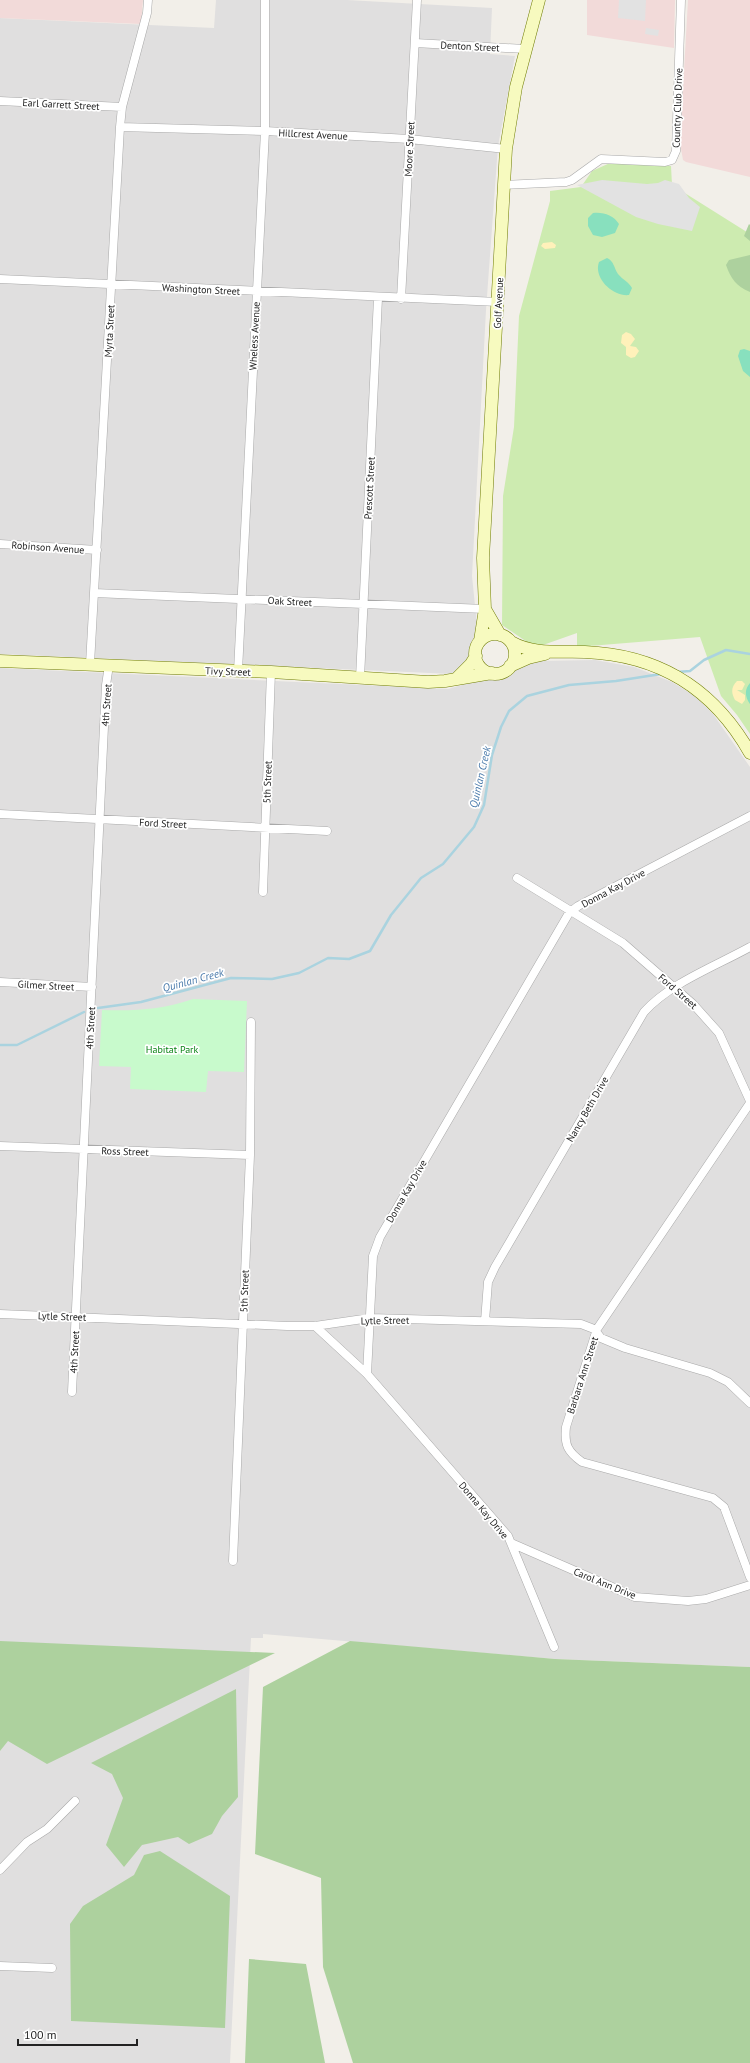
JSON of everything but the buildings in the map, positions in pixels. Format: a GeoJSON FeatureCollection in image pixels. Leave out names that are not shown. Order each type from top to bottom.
{"type":"FeatureCollection","features":[{"type":"Feature","properties":{"kind":"main road","name":"Golf Avenue"},"geometry":{"type":"LineString","coordinates":[[480,641],[485,609],[483,558],[506,149],[516,87],[539,0]]}},
{"type":"Feature","properties":{"kind":"main road","name":"Golf Avenue"},"geometry":{"type":"LineString","coordinates":[[485,609],[500,635]]}},
{"type":"Feature","properties":{"kind":"main road"},"geometry":{"type":"LineString","coordinates":[[548,653],[528,658],[510,666],[505,670],[492,673],[481,667],[476,656],[476,648],[480,641],[491,634],[500,635],[521,648],[548,653],[597,653],[639,660],[660,668],[680,678],[713,703],[730,722],[750,753]]}},
{"type":"Feature","properties":{"kind":"main road"},"geometry":{"type":"LineString","coordinates":[[510,666],[515,655],[511,642]]}},
{"type":"Feature","properties":{"kind":"main road"},"geometry":{"type":"LineString","coordinates":[[456,679],[471,664],[476,656]]}},
{"type":"Feature","properties":{"kind":"main road","name":"Tivy Street"},"geometry":{"type":"LineString","coordinates":[[0,661],[271,672],[428,682],[492,673]]}},
{"type":"Feature","properties":{"kind":"street","name":"Myrta Street"},"geometry":{"type":"LineString","coordinates":[[90,664],[120,127],[122,107],[147,13],[148,0]]}},
{"type":"Feature","properties":{"kind":"street","name":"Wheless Avenue"},"geometry":{"type":"LineString","coordinates":[[238,671],[265,132],[265,0]]}},
{"type":"Feature","properties":{"kind":"street","name":"Moore Street"},"geometry":{"type":"LineString","coordinates":[[401,299],[417,0]]}},
{"type":"Feature","properties":{"kind":"street","name":"Country Club Drive"},"geometry":{"type":"LineString","coordinates":[[504,185],[566,182],[572,180],[601,160],[608,158],[665,162],[672,160],[676,151],[681,0]]}},
{"type":"Feature","properties":{"kind":"street","name":"Denton Street"},"geometry":{"type":"LineString","coordinates":[[415,43],[525,49]]}},
{"type":"Feature","properties":{"kind":"street","name":"Earl Garrett Street"},"geometry":{"type":"LineString","coordinates":[[0,101],[122,107]]}},
{"type":"Feature","properties":{"kind":"street","name":"Hillcrest Avenue"},"geometry":{"type":"LineString","coordinates":[[120,127],[409,139],[506,149]]}},
{"type":"Feature","properties":{"kind":"street","name":"Washington Street"},"geometry":{"type":"LineString","coordinates":[[0,280],[378,298],[498,302]]}},
{"type":"Feature","properties":{"kind":"street","name":"Prescott Street"},"geometry":{"type":"LineString","coordinates":[[360,678],[378,298]]}},
{"type":"Feature","properties":{"kind":"street","name":"Robinson Avenue"},"geometry":{"type":"LineString","coordinates":[[0,544],[97,550]]}},
{"type":"Feature","properties":{"kind":"street","name":"Oak Street"},"geometry":{"type":"LineString","coordinates":[[94,593],[485,609]]}},
{"type":"Feature","properties":{"kind":"street","name":"4th Street"},"geometry":{"type":"LineString","coordinates":[[72,1392],[106,685],[109,665]]}},
{"type":"Feature","properties":{"kind":"street","name":"5th Street"},"geometry":{"type":"LineString","coordinates":[[263,892],[271,672]]}},
{"type":"Feature","properties":{"kind":"street","name":"Ford Street"},"geometry":{"type":"LineString","coordinates":[[0,814],[327,831]]}},
{"type":"Feature","properties":{"kind":"street","name":"Donna Kay Drive"},"geometry":{"type":"LineString","coordinates":[[554,1647],[508,1536],[367,1374],[373,1256],[380,1237],[563,921],[578,906],[750,816]]}},
{"type":"Feature","properties":{"kind":"street","name":"Ford Street"},"geometry":{"type":"LineString","coordinates":[[517,878],[623,943],[699,1010],[719,1033],[750,1102]]}},
{"type":"Feature","properties":{"kind":"street","name":"Nancy Beth Drive"},"geometry":{"type":"LineString","coordinates":[[485,1321],[488,1282],[495,1267],[644,1012],[655,1000],[674,988],[750,947]]}},
{"type":"Feature","properties":{"kind":"street","name":"Gilmer Street"},"geometry":{"type":"LineString","coordinates":[[0,982],[92,988]]}},
{"type":"Feature","properties":{"kind":"street","name":"5th Street"},"geometry":{"type":"LineString","coordinates":[[233,1561],[250,1155],[251,1022]]}},
{"type":"Feature","properties":{"kind":"street","name":"Barbara Ann Street"},"geometry":{"type":"LineString","coordinates":[[750,1102],[596,1332],[566,1427],[566,1447],[571,1454],[582,1462],[713,1498],[724,1507],[750,1577]]}},
{"type":"Feature","properties":{"kind":"street","name":"Ross Street"},"geometry":{"type":"LineString","coordinates":[[0,1146],[250,1155]]}},
{"type":"Feature","properties":{"kind":"street","name":"Lytle Street"},"geometry":{"type":"LineString","coordinates":[[0,1314],[315,1326],[370,1318],[581,1324],[594,1329],[601,1338],[625,1348],[710,1373],[728,1382],[750,1403]]}},
{"type":"Feature","properties":{"kind":"street"},"geometry":{"type":"LineString","coordinates":[[315,1326],[367,1374]]}},
{"type":"Feature","properties":{"kind":"street","name":"Carol Ann Drive"},"geometry":{"type":"LineString","coordinates":[[511,1543],[635,1597],[688,1601],[706,1598],[750,1585]]}},
{"type":"Feature","properties":{"kind":"street"},"geometry":{"type":"LineString","coordinates":[[0,1870],[27,1842],[47,1829],[75,1801]]}},
{"type":"Feature","properties":{"kind":"street"},"geometry":{"type":"LineString","coordinates":[[0,1966],[52,1968]]}},
{"type":"Feature","properties":{"kind":"shaded area"},"geometry":{"type":"Polygon","coordinates":[[[0,0],[143,0],[141,24],[0,18],[0,0]]]}},
{"type":"Feature","properties":{"kind":"shaded area"},"geometry":{"type":"Polygon","coordinates":[[[216,0],[347,0],[492,8],[490,54],[515,56],[498,146],[486,310],[472,576],[478,635],[472,644],[470,659],[453,674],[0,654],[0,18],[214,28],[216,0]]]}},
{"type":"Feature","properties":{"kind":"shaded area"},"geometry":{"type":"Polygon","coordinates":[[[587,0],[675,0],[674,48],[587,35],[587,0]]]}},
{"type":"Feature","properties":{"kind":"shaded area"},"geometry":{"type":"Polygon","coordinates":[[[619,0],[646,0],[645,21],[618,18],[619,0]]]}},
{"type":"Feature","properties":{"kind":"shaded area"},"geometry":{"type":"Polygon","coordinates":[[[688,0],[750,0],[750,177],[686,162],[683,160],[680,143],[688,0]]]}},
{"type":"Feature","properties":{"kind":"shaded area"},"geometry":{"type":"Polygon","coordinates":[[[646,28],[659,30],[658,36],[645,34],[646,28]]]}},
{"type":"Feature","properties":{"kind":"shaded area"},"geometry":{"type":"Polygon","coordinates":[[[602,180],[647,184],[658,183],[665,180],[679,184],[689,198],[700,207],[692,231],[658,224],[636,217],[577,185],[602,180]]]}},
{"type":"Feature","properties":{"kind":"shaded area"},"geometry":{"type":"Polygon","coordinates":[[[595,660],[634,667],[672,682],[695,696],[713,714],[750,767],[750,1667],[555,1659],[263,1634],[263,1638],[251,1638],[230,2063],[0,2063],[0,668],[448,689],[483,679],[508,677],[521,665],[536,661],[595,660]]]}},
{"type":"Feature","properties":{"kind":"green space"},"geometry":{"type":"Polygon","coordinates":[[[610,163],[671,166],[672,185],[750,234],[750,734],[721,696],[700,637],[577,647],[577,633],[543,645],[530,644],[502,625],[503,496],[514,427],[519,316],[550,201],[550,191],[581,187],[592,171],[610,163]]]}},
{"type":"Feature","properties":{"kind":"green space"},"geometry":{"type":"Polygon","coordinates":[[[593,213],[601,213],[614,218],[619,224],[615,233],[602,237],[593,235],[588,226],[588,218],[593,213]]]}},
{"type":"Feature","properties":{"kind":"green space"},"geometry":{"type":"Polygon","coordinates":[[[749,224],[750,225],[750,241],[744,236],[749,224]]]}},
{"type":"Feature","properties":{"kind":"green space"},"geometry":{"type":"Polygon","coordinates":[[[750,255],[750,292],[735,282],[726,265],[729,260],[750,255]]]}},
{"type":"Feature","properties":{"kind":"green space"},"geometry":{"type":"Polygon","coordinates":[[[607,258],[613,263],[618,274],[632,288],[629,295],[623,295],[611,290],[602,280],[598,268],[599,262],[607,258]]]}},
{"type":"Feature","properties":{"kind":"green space"},"geometry":{"type":"Polygon","coordinates":[[[744,349],[750,351],[750,377],[743,371],[738,356],[740,350],[744,349]]]}},
{"type":"Feature","properties":{"kind":"green space"},"geometry":{"type":"Polygon","coordinates":[[[750,683],[750,704],[746,694],[750,683]]]}},
{"type":"Feature","properties":{"kind":"green space","name":"Habitat Park"},"geometry":{"type":"Polygon","coordinates":[[[193,999],[247,1001],[244,1072],[208,1071],[206,1092],[130,1089],[131,1067],[99,1066],[102,1010],[159,1008],[193,999]]]}},
{"type":"Feature","properties":{"kind":"green space"},"geometry":{"type":"Polygon","coordinates":[[[0,1641],[275,1653],[47,1764],[8,1741],[0,1751],[0,1641]]]}},
{"type":"Feature","properties":{"kind":"green space"},"geometry":{"type":"Polygon","coordinates":[[[350,1641],[555,1659],[750,1667],[750,2063],[353,2063],[323,1967],[321,1878],[255,1854],[263,1687],[350,1641]]]}},
{"type":"Feature","properties":{"kind":"green space"},"geometry":{"type":"Polygon","coordinates":[[[236,1689],[238,1797],[222,1816],[212,1834],[189,1844],[178,1837],[142,1845],[124,1867],[106,1845],[123,1798],[112,1774],[91,1763],[236,1689]]]}},
{"type":"Feature","properties":{"kind":"green space"},"geometry":{"type":"Polygon","coordinates":[[[160,1851],[230,1896],[225,2028],[71,2021],[70,1924],[83,1906],[134,1875],[144,1855],[160,1851]]]}},
{"type":"Feature","properties":{"kind":"green space"},"geometry":{"type":"Polygon","coordinates":[[[249,1959],[306,1964],[325,2063],[245,2063],[249,1959]]]}},
{"type":"Feature","properties":{"kind":"sand"},"geometry":{"type":"Polygon","coordinates":[[[552,242],[556,245],[555,248],[545,249],[541,246],[543,243],[552,242]]]}},
{"type":"Feature","properties":{"kind":"sand"},"geometry":{"type":"Polygon","coordinates":[[[626,332],[631,334],[635,339],[630,346],[636,347],[639,351],[635,357],[631,358],[626,355],[626,347],[621,343],[622,335],[626,332]]]}},
{"type":"Feature","properties":{"kind":"sand"},"geometry":{"type":"Polygon","coordinates":[[[737,681],[742,681],[745,684],[742,690],[737,690],[745,695],[745,700],[742,704],[735,700],[733,695],[732,690],[737,681]]]}},
{"type":"Feature","properties":{"kind":"waterway","name":"Quinlan Creek"},"geometry":{"type":"LineString","coordinates":[[677,672],[690,671],[704,660],[726,650],[750,654]]}},
{"type":"Feature","properties":{"kind":"waterway","name":"Quinlan Creek"},"geometry":{"type":"LineString","coordinates":[[98,1008],[141,1002],[231,978],[272,979],[299,973],[328,958],[349,959],[370,951],[391,915],[421,878],[443,864],[474,827],[484,805],[492,755],[501,727],[509,711],[527,696],[569,685],[616,681],[661,674]]}},
{"type":"Feature","properties":{"kind":"waterway","name":"Quinlan Creek"},"geometry":{"type":"LineString","coordinates":[[0,1045],[17,1045],[84,1012]]}}]}
